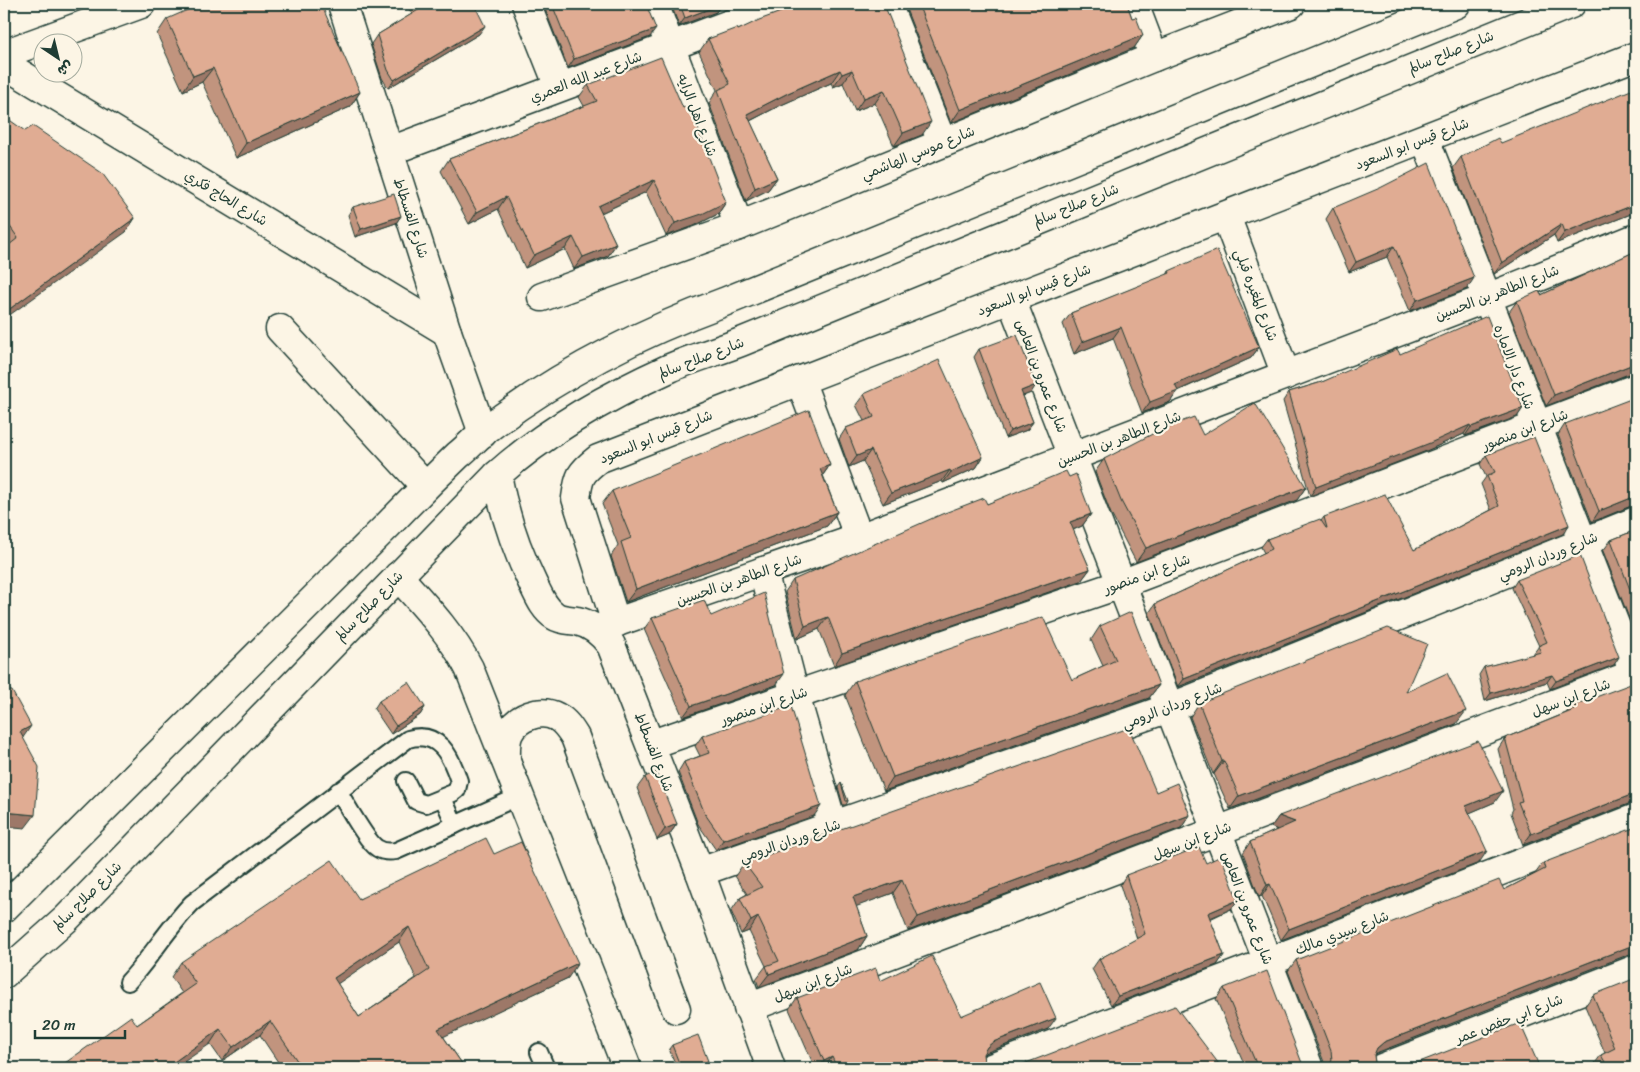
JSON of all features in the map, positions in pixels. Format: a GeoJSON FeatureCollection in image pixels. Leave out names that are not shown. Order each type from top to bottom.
{"type":"FeatureCollection","features":[{"type":"Feature","properties":{"kind":"main road"},"geometry":{"type":"LineString","coordinates":[[4,54],[141,4]]}},
{"type":"Feature","properties":{"kind":"main road","name":"شارع الفسطاط"},"geometry":{"type":"LineString","coordinates":[[342,4],[447,332],[483,432]]}},
{"type":"Feature","properties":{"kind":"main road"},"geometry":{"type":"LineString","coordinates":[[526,4],[559,88]]}},
{"type":"Feature","properties":{"kind":"main road","name":"شارع اهل الرايه"},"geometry":{"type":"LineString","coordinates":[[654,4],[739,226]]}},
{"type":"Feature","properties":{"kind":"main road","name":"شارع عبد الله العمري"},"geometry":{"type":"LineString","coordinates":[[390,151],[783,4]]}},
{"type":"Feature","properties":{"kind":"main road"},"geometry":{"type":"LineString","coordinates":[[887,4],[942,142]]}},
{"type":"Feature","properties":{"kind":"main road"},"geometry":{"type":"LineString","coordinates":[[1134,4],[1154,57]]}},
{"type":"Feature","properties":{"kind":"main road","name":"شارع موسي الهاشمي"},"geometry":{"type":"LineString","coordinates":[[542,297],[739,226],[1154,57],[1257,10],[1291,4]]}},
{"type":"Feature","properties":{"kind":"main road"},"geometry":{"type":"LineString","coordinates":[[4,908],[425,486],[483,432],[550,386],[634,338],[660,327],[1456,4]]}},
{"type":"Feature","properties":{"kind":"main road","name":"شارع صلاح سالم"},"geometry":{"type":"LineString","coordinates":[[4,974],[66,919],[497,474],[556,429],[602,402],[670,368],[742,342],[1571,4]]}},
{"type":"Feature","properties":{"kind":"main road","name":"شارع قيس ابو السعود"},"geometry":{"type":"LineString","coordinates":[[607,626],[576,498],[578,482],[584,470],[598,459],[1425,140],[1636,56]]}},
{"type":"Feature","properties":{"kind":"main road","name":"شارع الحاج فكري"},"geometry":{"type":"LineString","coordinates":[[4,64],[447,332]]}},
{"type":"Feature","properties":{"kind":"main road","name":"شارع دار الاماره"},"geometry":{"type":"LineString","coordinates":[[1425,140],[1636,675]]}},
{"type":"Feature","properties":{"kind":"main road","name":"شارع المغيره قبلي"},"geometry":{"type":"LineString","coordinates":[[1226,216],[1286,374]]}},
{"type":"Feature","properties":{"kind":"main road","name":"شارع الطاهر بن الحسين"},"geometry":{"type":"LineString","coordinates":[[607,626],[859,538],[1487,298],[1636,238]]}},
{"type":"Feature","properties":{"kind":"main road","name":"شارع عمرو بن العاص"},"geometry":{"type":"LineString","coordinates":[[1011,299],[1309,1068]]}},
{"type":"Feature","properties":{"kind":"main road"},"geometry":{"type":"LineString","coordinates":[[280,330],[425,486]]}},
{"type":"Feature","properties":{"kind":"main road"},"geometry":{"type":"LineString","coordinates":[[800,380],[859,538]]}},
{"type":"Feature","properties":{"kind":"main road","name":"شارع ابن منصور"},"geometry":{"type":"LineString","coordinates":[[652,744],[1121,584],[1636,388]]}},
{"type":"Feature","properties":{"kind":"main road","name":"شارع الفسطاط"},"geometry":{"type":"LineString","coordinates":[[497,474],[501,497],[514,541],[522,562],[546,609],[556,617],[607,626],[612,644],[700,872],[771,1068]]}},
{"type":"Feature","properties":{"kind":"main road","name":"شارع وردان الرومي"},"geometry":{"type":"LineString","coordinates":[[700,872],[1169,708],[1636,521]]}},
{"type":"Feature","properties":{"kind":"main road"},"geometry":{"type":"LineString","coordinates":[[763,571],[832,826]]}},
{"type":"Feature","properties":{"kind":"main road"},"geometry":{"type":"LineString","coordinates":[[398,576],[450,635],[461,651],[469,668],[627,1068]]}},
{"type":"Feature","properties":{"kind":"main road","name":"شارع ابن سهل"},"geometry":{"type":"LineString","coordinates":[[748,1008],[1636,675]]}},
{"type":"Feature","properties":{"kind":"main road"},"geometry":{"type":"LineString","coordinates":[[506,761],[509,734],[517,722],[529,715],[543,713],[556,716],[568,725],[575,737],[676,1009]]}},
{"type":"Feature","properties":{"kind":"main road","name":"شارع سيدي مالك"},"geometry":{"type":"LineString","coordinates":[[991,1068],[1636,818]]}},
{"type":"Feature","properties":{"kind":"main road","name":"شارع ابي حفص عمر"},"geometry":{"type":"LineString","coordinates":[[1382,1068],[1636,969]]}},
{"type":"Feature","properties":{"kind":"lane"},"geometry":{"type":"LineString","coordinates":[[128,982],[152,954],[176,920],[192,903],[408,739],[426,737],[435,740],[442,746],[459,781],[456,790],[443,798],[426,804],[413,797],[406,781]]}},
{"type":"Feature","properties":{"kind":"lane"},"geometry":{"type":"LineString","coordinates":[[338,791],[373,845],[382,851],[396,852],[520,796]]}},
{"type":"Feature","properties":{"kind":"lane"},"geometry":{"type":"LineString","coordinates":[[443,798],[455,825]]}},
{"type":"Feature","properties":{"kind":"lane"},"geometry":{"type":"LineString","coordinates":[[539,1052],[546,1068]]}},
{"type":"Feature","properties":{"kind":"building"},"geometry":{"type":"Polygon","coordinates":[[[201,4],[321,4],[360,92],[246,143],[213,68],[193,76],[167,19],[201,4]]]}},
{"type":"Feature","properties":{"kind":"building"},"geometry":{"type":"Polygon","coordinates":[[[417,4],[474,4],[485,26],[394,80],[388,70],[377,35],[420,9],[417,4]]]}},
{"type":"Feature","properties":{"kind":"building"},"geometry":{"type":"Polygon","coordinates":[[[552,4],[646,4],[656,29],[574,59],[552,4]]]}},
{"type":"Feature","properties":{"kind":"building"},"geometry":{"type":"Polygon","coordinates":[[[680,4],[722,4],[685,18],[680,4]]]}},
{"type":"Feature","properties":{"kind":"building"},"geometry":{"type":"Polygon","coordinates":[[[800,4],[884,4],[931,122],[903,133],[884,90],[864,98],[852,70],[842,74],[840,70],[747,114],[777,178],[755,188],[718,90],[730,84],[708,39],[737,28],[738,30],[800,4]]]}},
{"type":"Feature","properties":{"kind":"building"},"geometry":{"type":"Polygon","coordinates":[[[918,4],[1127,4],[1132,18],[1136,17],[1143,35],[960,110],[918,4]]]}},
{"type":"Feature","properties":{"kind":"building"},"geometry":{"type":"Polygon","coordinates":[[[661,57],[683,108],[689,105],[726,202],[702,214],[675,223],[654,180],[598,206],[616,244],[583,257],[573,237],[534,255],[506,197],[477,212],[449,159],[597,101],[588,85],[661,57]]]}},
{"type":"Feature","properties":{"kind":"building"},"geometry":{"type":"Polygon","coordinates":[[[1636,88],[1636,204],[1565,232],[1562,224],[1502,263],[1461,157],[1498,138],[1501,143],[1636,88]]]}},
{"type":"Feature","properties":{"kind":"building"},"geometry":{"type":"Polygon","coordinates":[[[4,116],[25,131],[33,126],[102,173],[135,218],[4,313],[4,249],[18,238],[4,218],[4,116]]]}},
{"type":"Feature","properties":{"kind":"building"},"geometry":{"type":"Polygon","coordinates":[[[1429,163],[1474,278],[1417,300],[1394,246],[1356,262],[1333,208],[1380,188],[1429,163]]]}},
{"type":"Feature","properties":{"kind":"building"},"geometry":{"type":"Polygon","coordinates":[[[394,194],[401,216],[361,229],[353,207],[394,194]]]}},
{"type":"Feature","properties":{"kind":"building"},"geometry":{"type":"Polygon","coordinates":[[[1217,250],[1259,347],[1175,385],[1178,391],[1150,402],[1121,327],[1082,342],[1071,313],[1170,273],[1169,271],[1217,250]]]}},
{"type":"Feature","properties":{"kind":"building"},"geometry":{"type":"Polygon","coordinates":[[[1636,251],[1636,363],[1554,395],[1517,301],[1539,291],[1541,295],[1636,251]]]}},
{"type":"Feature","properties":{"kind":"building"},"geometry":{"type":"Polygon","coordinates":[[[1487,316],[1523,408],[1471,427],[1470,425],[1430,443],[1316,487],[1289,392],[1322,382],[1397,349],[1400,354],[1487,316]]]}},
{"type":"Feature","properties":{"kind":"building"},"geometry":{"type":"Polygon","coordinates":[[[1017,335],[1036,385],[1021,391],[1033,422],[1010,431],[979,349],[1017,335]]]}},
{"type":"Feature","properties":{"kind":"building"},"geometry":{"type":"Polygon","coordinates":[[[939,360],[983,457],[951,472],[950,470],[891,493],[871,450],[857,456],[846,428],[874,417],[864,394],[939,360]]]}},
{"type":"Feature","properties":{"kind":"building"},"geometry":{"type":"Polygon","coordinates":[[[1636,397],[1636,496],[1599,511],[1565,424],[1636,397]]]}},
{"type":"Feature","properties":{"kind":"building"},"geometry":{"type":"Polygon","coordinates":[[[1255,403],[1306,487],[1146,548],[1121,501],[1104,459],[1162,429],[1194,417],[1203,435],[1255,403]]]}},
{"type":"Feature","properties":{"kind":"building"},"geometry":{"type":"Polygon","coordinates":[[[809,410],[830,465],[820,469],[837,512],[636,589],[621,542],[631,538],[612,491],[809,410]]]}},
{"type":"Feature","properties":{"kind":"building"},"geometry":{"type":"Polygon","coordinates":[[[1534,437],[1569,525],[1184,679],[1155,604],[1272,549],[1267,539],[1320,519],[1327,528],[1324,517],[1385,494],[1414,550],[1499,506],[1487,476],[1495,472],[1486,455],[1534,437]]]}},
{"type":"Feature","properties":{"kind":"building"},"geometry":{"type":"Polygon","coordinates":[[[1066,471],[1069,477],[1076,474],[1091,514],[1070,522],[1090,569],[842,653],[828,617],[805,626],[793,580],[942,514],[984,498],[987,504],[1066,471]]]}},
{"type":"Feature","properties":{"kind":"building"},"geometry":{"type":"Polygon","coordinates":[[[1636,530],[1636,605],[1611,540],[1636,530]]]}},
{"type":"Feature","properties":{"kind":"building"},"geometry":{"type":"Polygon","coordinates":[[[1580,555],[1619,657],[1556,681],[1552,675],[1491,693],[1484,667],[1541,652],[1538,646],[1547,642],[1517,580],[1580,555]]]}},
{"type":"Feature","properties":{"kind":"building"},"geometry":{"type":"Polygon","coordinates":[[[764,593],[784,674],[691,706],[652,618],[704,600],[711,616],[764,593]]]}},
{"type":"Feature","properties":{"kind":"building"},"geometry":{"type":"Polygon","coordinates":[[[1131,612],[1159,685],[893,777],[855,681],[1043,617],[1072,680],[1116,660],[1100,626],[1131,612]]]}},
{"type":"Feature","properties":{"kind":"building"},"geometry":{"type":"Polygon","coordinates":[[[1388,628],[1427,644],[1406,692],[1447,673],[1466,711],[1239,796],[1224,761],[1222,761],[1199,703],[1388,628]]]}},
{"type":"Feature","properties":{"kind":"building"},"geometry":{"type":"Polygon","coordinates":[[[409,682],[425,707],[396,726],[379,701],[409,682]]]}},
{"type":"Feature","properties":{"kind":"building"},"geometry":{"type":"Polygon","coordinates":[[[1636,682],[1636,793],[1531,834],[1518,802],[1522,801],[1505,738],[1574,710],[1572,706],[1636,682]]]}},
{"type":"Feature","properties":{"kind":"building"},"geometry":{"type":"Polygon","coordinates":[[[4,690],[12,691],[31,726],[20,732],[39,767],[35,815],[4,812],[4,690]]]}},
{"type":"Feature","properties":{"kind":"building"},"geometry":{"type":"Polygon","coordinates":[[[791,706],[821,806],[723,840],[705,814],[684,762],[709,753],[702,736],[791,706]]]}},
{"type":"Feature","properties":{"kind":"building"},"geometry":{"type":"Polygon","coordinates":[[[1129,728],[1156,792],[1177,783],[1190,815],[918,917],[902,880],[853,897],[867,936],[769,974],[766,966],[779,961],[758,917],[751,921],[740,898],[762,887],[744,863],[1129,728]]]}},
{"type":"Feature","properties":{"kind":"building"},"geometry":{"type":"Polygon","coordinates":[[[1478,741],[1503,791],[1466,806],[1487,851],[1289,929],[1270,884],[1267,885],[1250,842],[1295,822],[1279,816],[1478,741]]]}},
{"type":"Feature","properties":{"kind":"building"},"geometry":{"type":"Polygon","coordinates":[[[656,772],[677,824],[665,829],[645,777],[656,772]]]}},
{"type":"Feature","properties":{"kind":"building"},"geometry":{"type":"Polygon","coordinates":[[[841,783],[848,801],[846,801],[841,783]]]}},
{"type":"Feature","properties":{"kind":"building"},"geometry":{"type":"Polygon","coordinates":[[[1636,827],[1636,944],[1384,1042],[1377,1048],[1374,1055],[1375,1063],[1379,1068],[1327,1068],[1332,1060],[1331,1051],[1296,960],[1499,880],[1504,890],[1545,869],[1543,863],[1636,827]]]}},
{"type":"Feature","properties":{"kind":"building"},"geometry":{"type":"Polygon","coordinates":[[[486,838],[494,854],[521,842],[578,963],[438,1029],[465,1068],[302,1068],[270,1021],[233,1047],[220,1029],[168,1068],[58,1068],[131,1016],[137,1025],[196,984],[181,962],[332,860],[359,899],[486,838]],[[409,927],[334,978],[359,1017],[429,970],[409,927]]]}},
{"type":"Feature","properties":{"kind":"building"},"geometry":{"type":"Polygon","coordinates":[[[1199,847],[1206,863],[1221,856],[1238,900],[1208,913],[1224,955],[1118,996],[1099,959],[1145,934],[1126,875],[1199,847]]]}},
{"type":"Feature","properties":{"kind":"building"},"geometry":{"type":"Polygon","coordinates":[[[932,956],[961,1016],[1040,982],[1056,1018],[993,1042],[983,1054],[984,1062],[988,1068],[837,1068],[832,1057],[824,1061],[797,998],[876,968],[880,981],[932,956]]]}},
{"type":"Feature","properties":{"kind":"building"},"geometry":{"type":"Polygon","coordinates":[[[1267,971],[1302,1063],[1306,1068],[1258,1068],[1224,988],[1267,971]]]}},
{"type":"Feature","properties":{"kind":"building"},"geometry":{"type":"Polygon","coordinates":[[[1636,978],[1636,1068],[1593,1068],[1605,1062],[1601,1055],[1615,1048],[1593,995],[1636,978]]]}},
{"type":"Feature","properties":{"kind":"building"},"geometry":{"type":"Polygon","coordinates":[[[1175,1006],[1222,1068],[1013,1068],[1175,1006]]]}},
{"type":"Feature","properties":{"kind":"building"},"geometry":{"type":"Polygon","coordinates":[[[1520,1023],[1540,1068],[1404,1068],[1520,1023]]]}},
{"type":"Feature","properties":{"kind":"building"},"geometry":{"type":"Polygon","coordinates":[[[698,1035],[708,1061],[691,1068],[681,1068],[672,1045],[698,1035]]]}}]}
